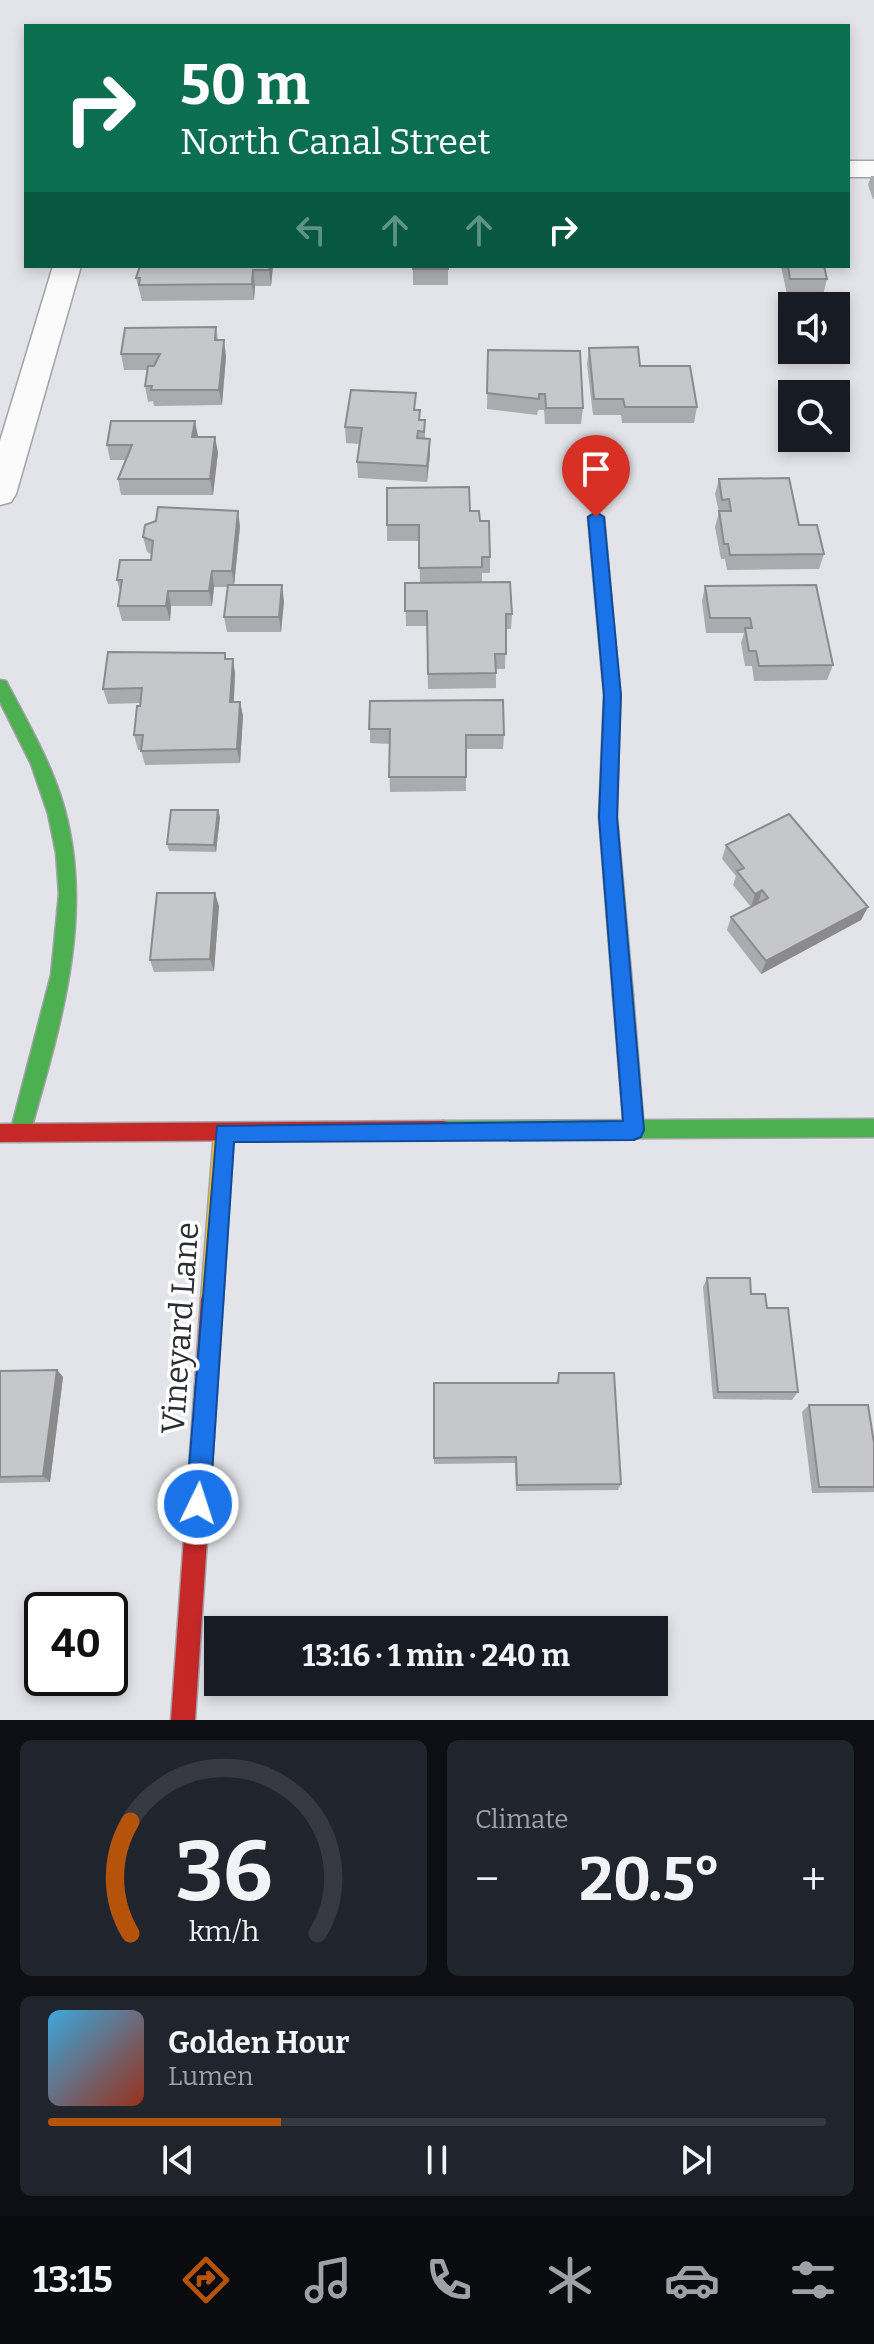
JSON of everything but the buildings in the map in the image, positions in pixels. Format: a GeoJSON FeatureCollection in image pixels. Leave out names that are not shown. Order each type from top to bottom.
{"type":"FeatureCollection","features":[{"type":"Feature","properties":{"kind":"street"},"geometry":{"type":"LineString","coordinates":[[850,169],[874,169]]}},
{"type":"Feature","properties":{"kind":"street"},"geometry":{"type":"LineString","coordinates":[[0,494],[66,268]]}},
{"type":"Feature","properties":{"kind":"street"},"geometry":{"type":"LineString","coordinates":[[596,517],[612,695],[608,817],[634,1130]]}},
{"type":"Feature","properties":{"kind":"street"},"geometry":{"type":"LineString","coordinates":[[0,686],[45,776],[66,877],[66,929],[50,1026],[20,1133]]}},
{"type":"Feature","properties":{"kind":"street"},"geometry":{"type":"LineString","coordinates":[[0,1133],[874,1128]]}},
{"type":"Feature","properties":{"kind":"street","name":"Vineyard Lane"},"geometry":{"type":"LineString","coordinates":[[183,1720],[224,1132]]}},
{"type":"Feature","properties":{"kind":"traffic: fast"},"geometry":{"type":"LineString","coordinates":[[596,517],[612,695],[608,817],[623,995]]}},
{"type":"Feature","properties":{"kind":"traffic: fast"},"geometry":{"type":"LineString","coordinates":[[0,686],[32,748],[52,797],[65,853],[68,894],[66,934],[52,1016],[20,1133]]}},
{"type":"Feature","properties":{"kind":"traffic: fast"},"geometry":{"type":"LineString","coordinates":[[443,1130],[874,1128]]}},
{"type":"Feature","properties":{"kind":"traffic: slow"},"geometry":{"type":"LineString","coordinates":[[623,995],[634,1130]]}},
{"type":"Feature","properties":{"kind":"traffic: slow"},"geometry":{"type":"LineString","coordinates":[[212,1299],[224,1132]]}},
{"type":"Feature","properties":{"kind":"traffic: jam"},"geometry":{"type":"LineString","coordinates":[[0,1133],[443,1130]]}},
{"type":"Feature","properties":{"kind":"traffic: jam"},"geometry":{"type":"LineString","coordinates":[[183,1720],[212,1299]]}},
{"type":"Feature","properties":{"kind":"route"},"geometry":{"type":"LineString","coordinates":[[198,1504],[224,1132],[634,1130],[608,817],[612,695],[596,517]]}}]}
